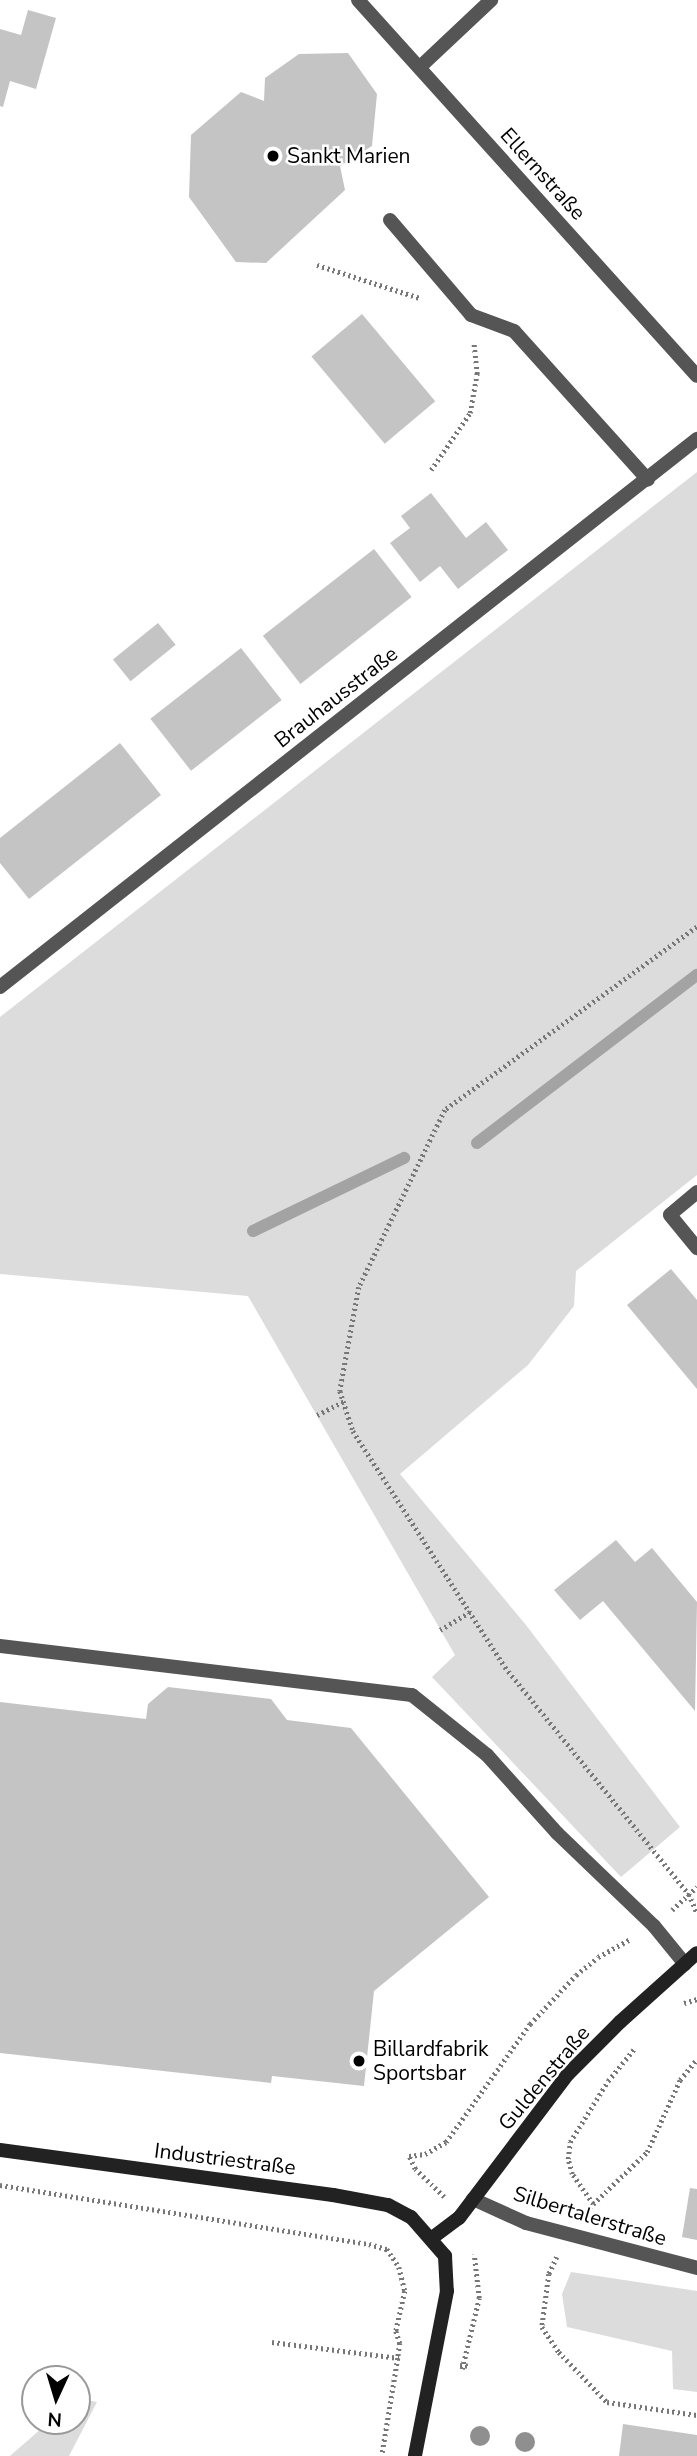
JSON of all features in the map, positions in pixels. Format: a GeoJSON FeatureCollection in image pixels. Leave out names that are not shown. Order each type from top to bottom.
{"type":"FeatureCollection","features":[{"type":"Feature","properties":{"kind":"street","name":"Ellernstraße"},"geometry":{"type":"LineString","coordinates":[[358,0],[697,376]]}},
{"type":"Feature","properties":{"kind":"street"},"geometry":{"type":"LineString","coordinates":[[420,67],[491,0]]}},
{"type":"Feature","properties":{"kind":"street"},"geometry":{"type":"LineString","coordinates":[[390,220],[471,315],[514,331],[648,480]]}},
{"type":"Feature","properties":{"kind":"street","name":"Brauhausstraße"},"geometry":{"type":"LineString","coordinates":[[0,987],[697,439]]}},
{"type":"Feature","properties":{"kind":"street"},"geometry":{"type":"LineString","coordinates":[[697,1192],[670,1215],[697,1248]]}},
{"type":"Feature","properties":{"kind":"street"},"geometry":{"type":"LineString","coordinates":[[0,1646],[412,1695],[486,1755],[557,1833],[654,1926],[685,1964]]}},
{"type":"Feature","properties":{"kind":"street","name":"Guldenstraße"},"geometry":{"type":"LineString","coordinates":[[432,2238],[458,2218],[568,2074],[620,2022],[697,1953]]}},
{"type":"Feature","properties":{"kind":"street","name":"Industriestraße"},"geometry":{"type":"LineString","coordinates":[[0,2150],[333,2194],[388,2205],[411,2217],[432,2238]]}},
{"type":"Feature","properties":{"kind":"street","name":"Silbertalerstraße"},"geometry":{"type":"LineString","coordinates":[[473,2199],[526,2223],[697,2268]]}},
{"type":"Feature","properties":{"kind":"street"},"geometry":{"type":"LineString","coordinates":[[415,2456],[431,2362],[447,2291],[445,2256],[432,2238]]}},
{"type":"Feature","properties":{"kind":"path"},"geometry":{"type":"LineString","coordinates":[[317,265],[471,315],[477,374],[476,393],[470,413],[431,470]]}},
{"type":"Feature","properties":{"kind":"path"},"geometry":{"type":"LineString","coordinates":[[697,927],[445,1111],[359,1287],[340,1391],[354,1431],[506,1667],[689,1894],[697,1913]]}},
{"type":"Feature","properties":{"kind":"path"},"geometry":{"type":"LineString","coordinates":[[317,1415],[344,1401]]}},
{"type":"Feature","properties":{"kind":"path"},"geometry":{"type":"LineString","coordinates":[[440,1630],[470,1612]]}},
{"type":"Feature","properties":{"kind":"path"},"geometry":{"type":"LineString","coordinates":[[409,2156],[425,2154],[446,2142],[530,2024],[576,1975],[598,1958],[654,1926],[697,1887]]}},
{"type":"Feature","properties":{"kind":"path"},"geometry":{"type":"LineString","coordinates":[[593,2204],[647,2152],[680,2080],[697,2059]]}},
{"type":"Feature","properties":{"kind":"path"},"geometry":{"type":"LineString","coordinates":[[0,2185],[387,2249],[399,2267],[405,2291],[396,2331],[400,2343],[382,2456]]}},
{"type":"Feature","properties":{"kind":"path"},"geometry":{"type":"LineString","coordinates":[[272,2342],[471,2366]]}},
{"type":"Feature","properties":{"kind":"shaded area"},"geometry":{"type":"Polygon","coordinates":[[[697,472],[697,1175],[576,1271],[574,1306],[528,1365],[400,1474],[526,1625],[680,1827],[621,1877],[432,1677],[455,1655],[248,1296],[0,1274],[0,1017],[697,472]]]}},
{"type":"Feature","properties":{"kind":"shaded area"},"geometry":{"type":"Polygon","coordinates":[[[571,2272],[697,2291],[697,2392],[673,2389],[672,2351],[567,2327],[562,2294],[571,2272]]]}},
{"type":"Feature","properties":{"kind":"shaded area"},"geometry":{"type":"Polygon","coordinates":[[[91,2401],[97,2402],[91,2414],[91,2401]]]}},
{"type":"Feature","properties":{"kind":"shaded area"},"geometry":{"type":"Polygon","coordinates":[[[34,2435],[80,2435],[69,2456],[10,2456],[34,2435]]]}},
{"type":"Feature","properties":{"kind":"building"},"geometry":{"type":"Polygon","coordinates":[[[28,10],[56,18],[36,89],[10,81],[3,107],[0,106],[0,29],[21,35],[28,10]]]}},
{"type":"Feature","properties":{"kind":"building","name":"Sankt Marien"},"geometry":{"type":"Polygon","coordinates":[[[348,53],[377,94],[372,146],[340,166],[345,190],[266,263],[236,262],[189,197],[191,135],[241,92],[264,101],[265,78],[299,54],[348,53]]]}},
{"type":"Feature","properties":{"kind":"building"},"geometry":{"type":"Polygon","coordinates":[[[362,314],[435,401],[385,444],[311,356],[362,314]]]}},
{"type":"Feature","properties":{"kind":"building"},"geometry":{"type":"Polygon","coordinates":[[[431,493],[466,538],[486,522],[508,550],[458,589],[440,566],[420,582],[390,543],[410,528],[401,516],[431,493]]]}},
{"type":"Feature","properties":{"kind":"building"},"geometry":{"type":"Polygon","coordinates":[[[374,549],[412,597],[300,684],[263,636],[374,549]]]}},
{"type":"Feature","properties":{"kind":"building"},"geometry":{"type":"Polygon","coordinates":[[[158,623],[176,645],[131,681],[113,660],[158,623]]]}},
{"type":"Feature","properties":{"kind":"building"},"geometry":{"type":"Polygon","coordinates":[[[241,648],[282,700],[191,771],[150,719],[241,648]]]}},
{"type":"Feature","properties":{"kind":"building"},"geometry":{"type":"Polygon","coordinates":[[[120,743],[161,795],[29,899],[0,863],[0,838],[120,743]]]}},
{"type":"Feature","properties":{"kind":"building"},"geometry":{"type":"Polygon","coordinates":[[[671,1269],[697,1300],[697,1389],[627,1305],[671,1269]]]}},
{"type":"Feature","properties":{"kind":"building"},"geometry":{"type":"Polygon","coordinates":[[[616,1540],[635,1562],[652,1548],[697,1602],[695,1711],[603,1601],[580,1620],[554,1590],[616,1540]]]}},
{"type":"Feature","properties":{"kind":"building"},"geometry":{"type":"Polygon","coordinates":[[[168,1687],[271,1699],[287,1720],[351,1728],[489,1897],[374,1991],[364,2086],[272,2076],[271,2083],[0,2053],[0,1702],[146,1719],[148,1704],[168,1687]]]}},
{"type":"Feature","properties":{"kind":"building"},"geometry":{"type":"Polygon","coordinates":[[[690,2188],[697,2189],[697,2240],[682,2237],[690,2188]]]}},
{"type":"Feature","properties":{"kind":"building"},"geometry":{"type":"Polygon","coordinates":[[[623,2424],[697,2435],[697,2456],[619,2456],[623,2424]]]}},
{"type":"Feature","properties":{"kind":"waterway"},"geometry":{"type":"LineString","coordinates":[[477,1143],[697,975]]}},
{"type":"Feature","properties":{"kind":"waterway"},"geometry":{"type":"LineString","coordinates":[[253,1231],[404,1158]]}},
{"type":"Feature","properties":{"kind":"place","name":"Sankt Marien"},"geometry":{"type":"Point","coordinates":[273,156]}},
{"type":"Feature","properties":{"kind":"place","name":"Billardfabrik Sportsbar"},"geometry":{"type":"Point","coordinates":[359,2061]}}]}
